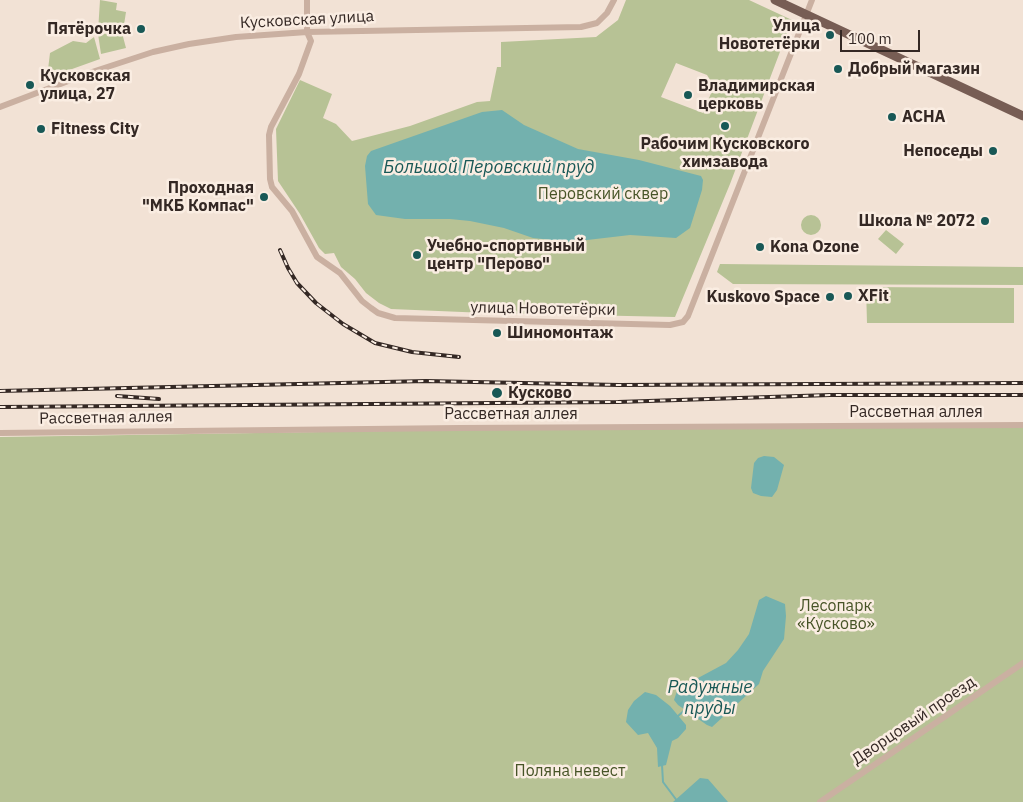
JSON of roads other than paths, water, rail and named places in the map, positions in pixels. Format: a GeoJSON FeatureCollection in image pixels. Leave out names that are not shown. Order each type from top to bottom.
{"type":"FeatureCollection","features":[{"type":"Feature","properties":{"kind":"main road"},"geometry":{"type":"LineString","coordinates":[[775,0],[1023,116]]}},
{"type":"Feature","properties":{"kind":"street","name":"улица Новотетёрки"},"geometry":{"type":"LineString","coordinates":[[307,0],[307,32],[311,41],[299,74],[271,127],[269,145],[270,179],[272,187],[292,211],[317,257],[340,273],[362,301],[378,313],[395,318],[670,325],[684,322],[688,316],[812,0]]}},
{"type":"Feature","properties":{"kind":"street","name":"Кусковская улица"},"geometry":{"type":"LineString","coordinates":[[0,107],[92,72],[160,50],[236,37],[307,32],[581,27],[597,23],[607,13],[614,0]]}},
{"type":"Feature","properties":{"kind":"street","name":"Рассветная аллея"},"geometry":{"type":"LineString","coordinates":[[0,433],[1023,425]]}},
{"type":"Feature","properties":{"kind":"street","name":"Дворцовый проезд"},"geometry":{"type":"LineString","coordinates":[[820,802],[1023,663]]}},
{"type":"Feature","properties":{"kind":"water","name":"Большой Перовский пруд"},"geometry":{"type":"Polygon","coordinates":[[[502,110],[524,125],[578,149],[639,160],[701,176],[703,180],[702,190],[690,228],[676,238],[630,235],[570,242],[533,238],[504,228],[470,221],[405,219],[376,215],[368,204],[365,166],[367,156],[371,151],[482,112],[502,110]]]}},
{"type":"Feature","properties":{"kind":"water"},"geometry":{"type":"Polygon","coordinates":[[[764,456],[774,457],[784,465],[777,490],[772,497],[753,493],[751,488],[754,463],[758,458],[764,456]]]}},
{"type":"Feature","properties":{"kind":"water","name":"Радужные пруды"},"geometry":{"type":"Polygon","coordinates":[[[766,596],[785,604],[784,639],[763,671],[759,684],[712,727],[707,725],[678,705],[674,700],[677,691],[683,683],[698,678],[726,663],[749,634],[759,600],[766,596]]]}},
{"type":"Feature","properties":{"kind":"water","name":"Радужные пруды"},"geometry":{"type":"Polygon","coordinates":[[[645,692],[656,695],[670,706],[686,725],[686,729],[678,738],[672,741],[666,765],[658,767],[657,748],[648,733],[638,735],[626,722],[628,710],[634,701],[645,692]]]}},
{"type":"Feature","properties":{"kind":"water"},"geometry":{"type":"Polygon","coordinates":[[[700,778],[708,779],[728,802],[673,802],[700,778]]]}},
{"type":"Feature","properties":{"kind":"waterway"},"geometry":{"type":"LineString","coordinates":[[678,716],[686,709]]}},
{"type":"Feature","properties":{"kind":"waterway"},"geometry":{"type":"LineString","coordinates":[[662,765],[663,782],[678,802]]}},
{"type":"Feature","properties":{"kind":"railway"},"geometry":{"type":"LineString","coordinates":[[280,250],[297,283],[316,303],[343,324],[375,343],[412,352],[459,357]]}},
{"type":"Feature","properties":{"kind":"railway"},"geometry":{"type":"LineString","coordinates":[[0,391],[426,381],[619,385],[1023,383]]}},
{"type":"Feature","properties":{"kind":"railway"},"geometry":{"type":"LineString","coordinates":[[0,407],[618,402],[830,395],[1023,395]]}},
{"type":"Feature","properties":{"kind":"railway"},"geometry":{"type":"LineString","coordinates":[[117,396],[159,399]]}},
{"type":"Feature","properties":{"kind":"place","name":"Пятёрочка"},"geometry":{"type":"Point","coordinates":[141,29]}},
{"type":"Feature","properties":{"kind":"place","name":"Улица Новотетёрки"},"geometry":{"type":"Point","coordinates":[830,35]}},
{"type":"Feature","properties":{"kind":"place","name":"Добрый магазин"},"geometry":{"type":"Point","coordinates":[838,69]}},
{"type":"Feature","properties":{"kind":"place","name":"Кусковская улица, 27"},"geometry":{"type":"Point","coordinates":[30,85]}},
{"type":"Feature","properties":{"kind":"place","name":"Владимирская церковь"},"geometry":{"type":"Point","coordinates":[688,95]}},
{"type":"Feature","properties":{"kind":"place","name":"АСНА"},"geometry":{"type":"Point","coordinates":[892,117]}},
{"type":"Feature","properties":{"kind":"place","name":"Рабочим Кусковского химзавода"},"geometry":{"type":"Point","coordinates":[725,126]}},
{"type":"Feature","properties":{"kind":"place","name":"Fitness City"},"geometry":{"type":"Point","coordinates":[41,129]}},
{"type":"Feature","properties":{"kind":"place","name":"Непоседы"},"geometry":{"type":"Point","coordinates":[993,151]}},
{"type":"Feature","properties":{"kind":"place","name":"Проходная \"МКБ Компас\""},"geometry":{"type":"Point","coordinates":[264,197]}},
{"type":"Feature","properties":{"kind":"place","name":"Школа № 2072"},"geometry":{"type":"Point","coordinates":[985,221]}},
{"type":"Feature","properties":{"kind":"place","name":"Kona Ozone"},"geometry":{"type":"Point","coordinates":[760,247]}},
{"type":"Feature","properties":{"kind":"place","name":"Учебно-спортивный центр \"Перово\""},"geometry":{"type":"Point","coordinates":[417,255]}},
{"type":"Feature","properties":{"kind":"place","name":"XFit"},"geometry":{"type":"Point","coordinates":[848,296]}},
{"type":"Feature","properties":{"kind":"place","name":"Kuskovo Space"},"geometry":{"type":"Point","coordinates":[830,297]}},
{"type":"Feature","properties":{"kind":"place","name":"Шиномонтаж"},"geometry":{"type":"Point","coordinates":[497,333]}},
{"type":"Feature","properties":{"kind":"place","name":"Кусково"},"geometry":{"type":"Point","coordinates":[497,393]}},
{"type":"Feature","properties":{"kind":"park label","name":"Перовский сквер"},"geometry":{"type":"Point","coordinates":[603,194]}},
{"type":"Feature","properties":{"kind":"park label","name":"Лесопарк «Кусково»"},"geometry":{"type":"Point","coordinates":[836,615]}},
{"type":"Feature","properties":{"kind":"park label","name":"Поляна невест"},"geometry":{"type":"Point","coordinates":[570,771]}}]}
